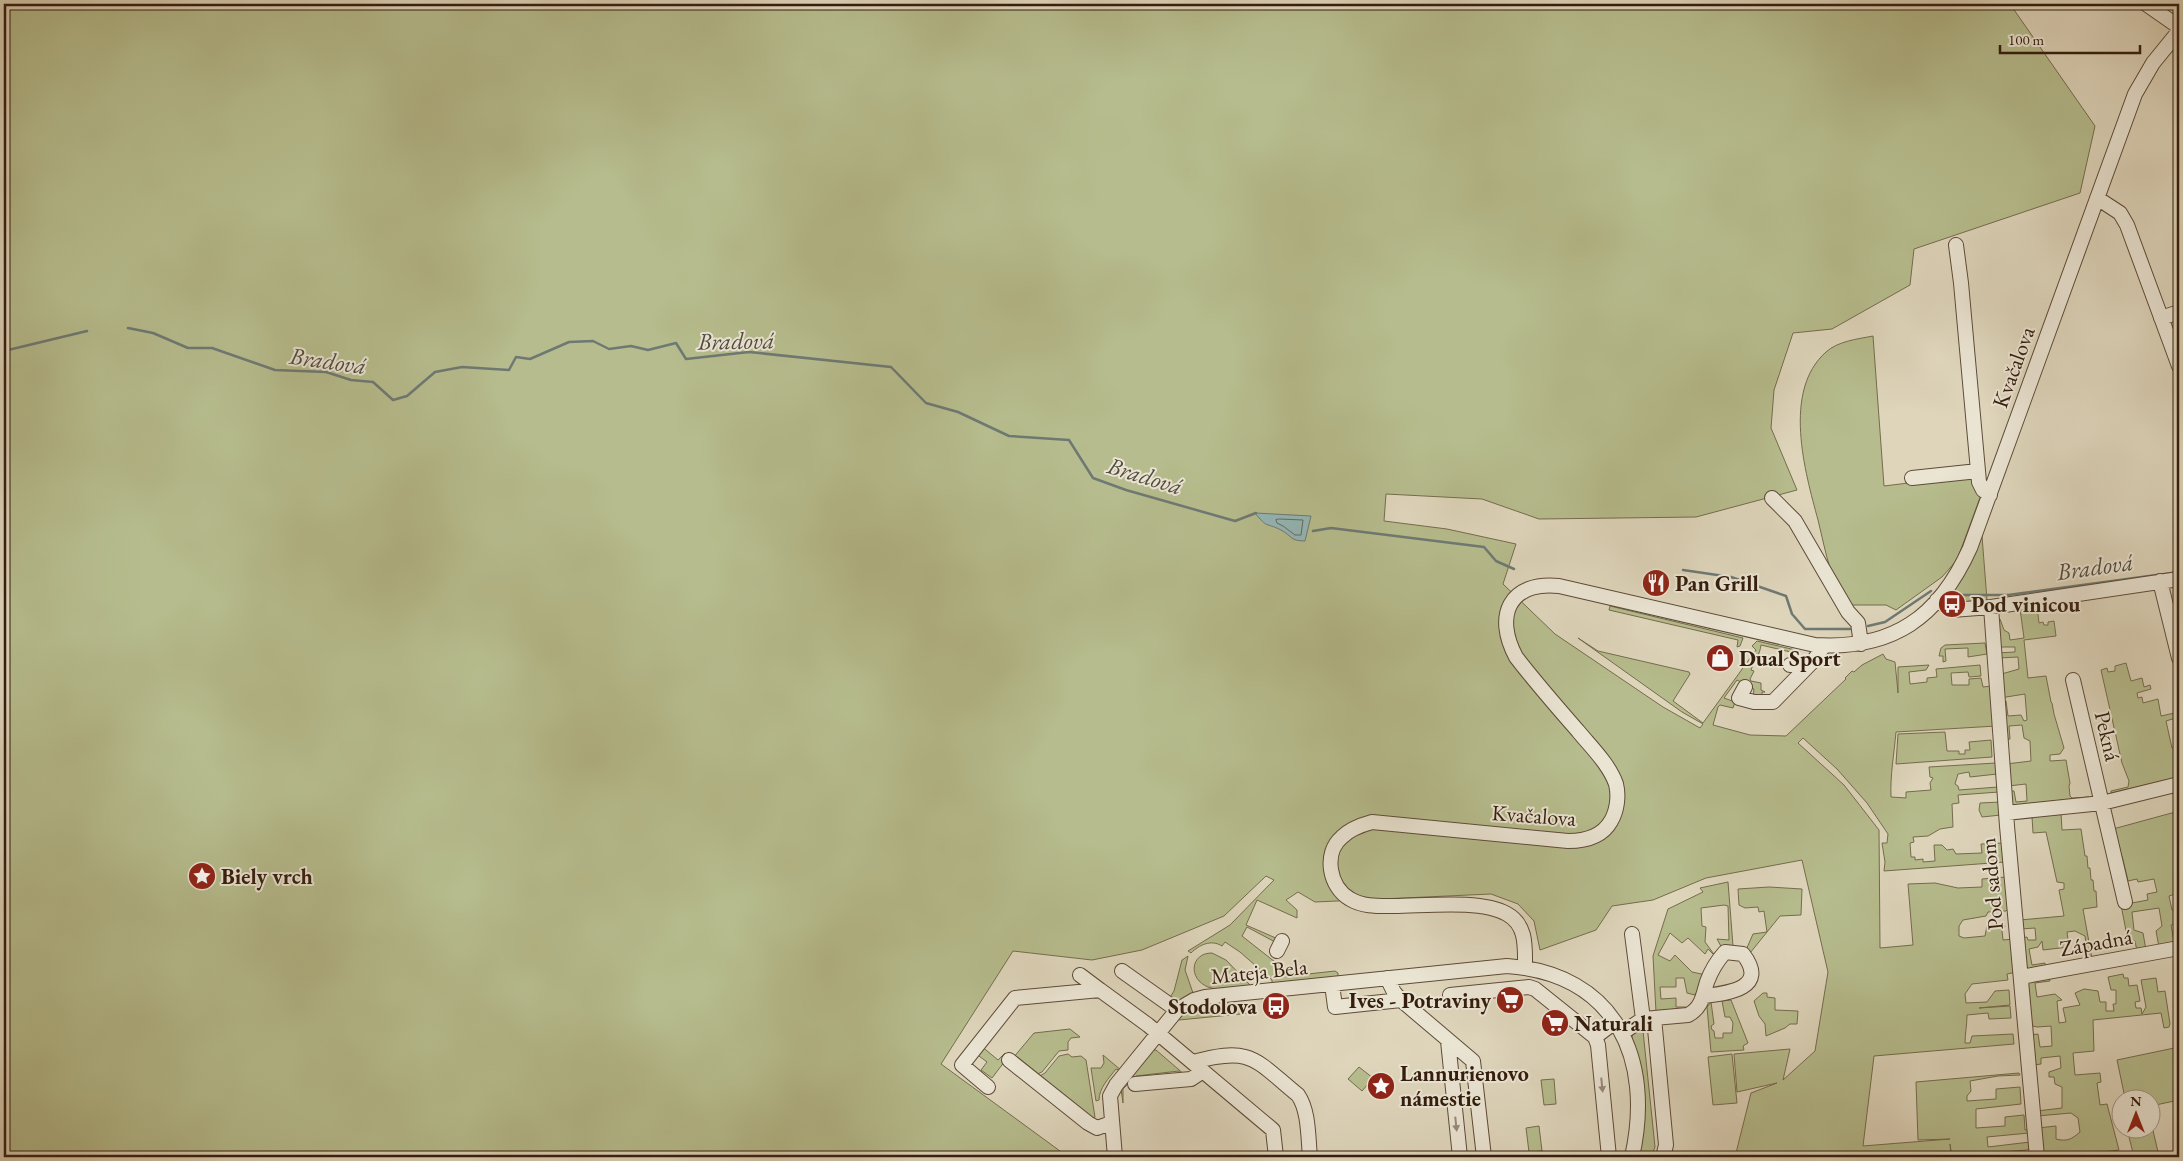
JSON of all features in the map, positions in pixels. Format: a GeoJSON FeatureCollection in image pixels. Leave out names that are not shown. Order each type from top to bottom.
{"type":"FeatureCollection","features":[{"type":"Feature","properties":{"kind":"street"},"geometry":{"type":"LineString","coordinates":[[2146,4],[2179,27]]}},
{"type":"Feature","properties":{"kind":"street","name":"Kvačalova"},"geometry":{"type":"LineString","coordinates":[[1525,968],[1526,943],[1523,932],[1512,917],[1505,912],[1488,906],[1377,906],[1357,903],[1349,899],[1337,887],[1334,880],[1331,862],[1334,847],[1342,836],[1356,827],[1372,822],[1568,841],[1593,837],[1606,828],[1616,807],[1616,784],[1600,757],[1516,657],[1508,641],[1505,620],[1507,612],[1515,599],[1535,587],[1559,586],[1768,636],[1824,646],[1861,644],[1884,638],[1901,630],[1921,616],[1937,600],[1964,563],[2141,81],[2179,31]]}},
{"type":"Feature","properties":{"kind":"street"},"geometry":{"type":"LineString","coordinates":[[2097,198],[2115,209],[2123,218],[2179,366]]}},
{"type":"Feature","properties":{"kind":"street"},"geometry":{"type":"LineString","coordinates":[[1956,245],[1962,283],[1978,471],[1983,490],[1990,495]]}},
{"type":"Feature","properties":{"kind":"street"},"geometry":{"type":"LineString","coordinates":[[2161,318],[2179,312]]}},
{"type":"Feature","properties":{"kind":"street"},"geometry":{"type":"LineString","coordinates":[[1912,478],[1978,471]]}},
{"type":"Feature","properties":{"kind":"street"},"geometry":{"type":"LineString","coordinates":[[1772,498],[1795,521],[1848,612],[1856,620],[1861,644]]}},
{"type":"Feature","properties":{"kind":"street"},"geometry":{"type":"LineString","coordinates":[[1937,600],[1952,610],[1991,607],[2179,579]]}},
{"type":"Feature","properties":{"kind":"street"},"geometry":{"type":"LineString","coordinates":[[2160,581],[2179,658]]}},
{"type":"Feature","properties":{"kind":"street","name":"Pod sadom"},"geometry":{"type":"LineString","coordinates":[[1991,607],[2006,813],[2037,1157]]}},
{"type":"Feature","properties":{"kind":"street"},"geometry":{"type":"LineString","coordinates":[[1745,687],[1739,698],[1754,702],[1773,702],[1824,646]]}},
{"type":"Feature","properties":{"kind":"street"},"geometry":{"type":"LineString","coordinates":[[1790,665],[1808,665]]}},
{"type":"Feature","properties":{"kind":"street","name":"Pekná"},"geometry":{"type":"LineString","coordinates":[[2073,680],[2126,902]]}},
{"type":"Feature","properties":{"kind":"street"},"geometry":{"type":"LineString","coordinates":[[2006,813],[2102,803],[2179,784]]}},
{"type":"Feature","properties":{"kind":"street"},"geometry":{"type":"LineString","coordinates":[[1632,934],[1648,1019],[1666,1145],[1663,1157]]}},
{"type":"Feature","properties":{"kind":"street","name":"Západná"},"geometry":{"type":"LineString","coordinates":[[2021,977],[2179,948]]}},
{"type":"Feature","properties":{"kind":"street","name":"Mateja Bela"},"geometry":{"type":"LineString","coordinates":[[1115,1157],[1110,1096],[1116,1085],[1177,1010],[1194,1000],[1205,997],[1507,966],[1546,972],[1574,984],[1598,1003],[1618,1028],[1631,1053],[1638,1084],[1638,1116],[1632,1157]]}},
{"type":"Feature","properties":{"kind":"street"},"geometry":{"type":"LineString","coordinates":[[1466,970],[1469,993]]}},
{"type":"Feature","properties":{"kind":"street"},"geometry":{"type":"LineString","coordinates":[[1122,971],[1177,1010]]}},
{"type":"Feature","properties":{"kind":"street"},"geometry":{"type":"LineString","coordinates":[[1080,975],[1198,1066],[1273,1130],[1276,1157]]}},
{"type":"Feature","properties":{"kind":"street"},"geometry":{"type":"LineString","coordinates":[[1387,978],[1394,992],[1401,1000],[1473,1061],[1484,1157]]}},
{"type":"Feature","properties":{"kind":"street"},"geometry":{"type":"LineString","coordinates":[[1332,984],[1335,1007],[1401,1000]]}},
{"type":"Feature","properties":{"kind":"street"},"geometry":{"type":"LineString","coordinates":[[1450,995],[1524,987],[1535,989],[1595,1037],[1598,1045],[1609,1157]]}},
{"type":"Feature","properties":{"kind":"street"},"geometry":{"type":"LineString","coordinates":[[988,1086],[962,1065],[1016,998],[1100,990]]}},
{"type":"Feature","properties":{"kind":"street"},"geometry":{"type":"LineString","coordinates":[[1595,1037],[1648,1019],[1694,1012],[1704,996]]}},
{"type":"Feature","properties":{"kind":"street"},"geometry":{"type":"LineString","coordinates":[[1448,1041],[1460,1157]]}},
{"type":"Feature","properties":{"kind":"street"},"geometry":{"type":"LineString","coordinates":[[1135,1084],[1191,1079],[1198,1066],[1212,1057],[1245,1055],[1254,1059],[1284,1083],[1302,1101],[1310,1157]]}},
{"type":"Feature","properties":{"kind":"street"},"geometry":{"type":"LineString","coordinates":[[1009,1060],[1088,1123],[1097,1128],[1112,1129]]}},
{"type":"Feature","properties":{"kind":"green space"},"geometry":{"type":"Polygon","coordinates":[[[4,4],[2010,4],[2095,126],[2080,193],[1914,249],[1910,285],[1832,329],[1793,333],[1774,390],[1771,428],[1797,490],[1696,517],[1539,519],[1482,499],[1386,494],[1384,521],[1447,529],[1516,544],[1503,584],[1555,634],[1663,707],[1700,728],[1703,724],[1682,712],[1578,638],[1598,651],[1689,672],[1690,674],[1673,701],[1703,723],[1756,650],[1752,646],[1757,641],[1800,651],[1799,654],[1761,645],[1751,670],[1754,671],[1750,679],[1751,681],[1761,683],[1761,690],[1765,692],[1762,692],[1762,698],[1753,697],[1754,689],[1737,680],[1724,698],[1735,702],[1733,708],[1720,705],[1718,707],[1713,725],[1750,735],[1786,736],[1852,671],[1854,672],[1862,665],[1883,654],[1886,659],[1895,662],[1898,693],[1898,667],[1929,665],[1926,670],[1909,672],[1910,684],[1927,682],[1927,678],[1937,677],[1936,669],[1980,665],[1981,676],[1969,677],[1968,672],[1951,673],[1952,685],[1969,685],[1969,679],[1981,678],[1983,687],[1992,686],[1996,726],[1896,732],[1891,797],[1906,798],[1906,792],[1931,790],[1930,783],[1933,778],[1930,777],[1929,767],[1996,763],[1997,774],[1970,777],[1969,772],[1958,774],[1955,784],[1959,790],[1998,787],[1999,792],[1958,795],[1959,803],[1952,804],[1953,827],[1940,829],[1928,836],[1913,837],[1914,842],[1910,843],[1911,857],[1915,857],[1915,860],[1923,859],[1923,862],[1935,861],[1934,845],[1942,845],[1947,850],[1953,849],[1956,854],[1982,853],[1981,844],[2003,843],[2005,862],[1884,871],[1885,862],[1882,843],[1887,843],[1888,834],[1867,803],[1837,769],[1803,738],[1798,743],[1844,785],[1879,830],[1880,948],[1913,945],[1908,884],[1935,883],[1958,888],[1982,887],[1982,879],[2006,877],[2009,908],[2006,911],[1988,912],[1986,916],[1963,920],[1959,926],[1959,936],[1964,938],[1985,936],[1987,926],[2005,926],[2002,931],[2003,940],[2014,939],[2017,972],[2007,974],[2008,980],[1972,984],[1965,994],[1966,1003],[1987,1002],[1995,991],[2009,990],[2010,1005],[1979,1008],[2010,1006],[2011,1018],[1989,1019],[1988,1013],[1967,1015],[1965,1043],[1970,1043],[1972,1036],[2013,1034],[2014,1044],[1874,1056],[1863,1146],[1950,1139],[1918,1140],[1916,1082],[2019,1073],[2020,1075],[1998,1076],[1970,1081],[1971,1091],[1967,1096],[1967,1101],[1996,1099],[1996,1089],[2020,1087],[2021,1104],[1976,1109],[1976,1128],[2005,1126],[2005,1117],[2024,1115],[2025,1130],[2029,1130],[2029,1133],[1987,1137],[1988,1147],[2030,1142],[2030,1147],[2027,1150],[1990,1153],[1990,1157],[1952,1157],[1950,1144],[1951,1157],[1735,1157],[1751,1093],[1777,1083],[1737,1092],[1734,1054],[1790,1049],[1783,1080],[1815,1051],[1828,972],[1802,860],[1706,878],[1653,900],[1612,906],[1596,930],[1540,950],[1534,921],[1518,904],[1491,894],[1315,902],[1298,892],[1286,900],[1297,910],[1297,918],[1257,900],[1246,925],[1278,939],[1277,943],[1247,927],[1242,936],[1289,973],[1299,975],[1335,971],[1338,973],[1338,978],[1272,985],[1272,980],[1240,952],[1225,942],[1222,946],[1209,943],[1201,945],[1191,953],[1188,951],[1230,925],[1274,880],[1266,876],[1224,916],[1142,950],[1092,960],[1013,951],[941,1064],[1060,1151],[1061,1157],[4,1157],[4,4]]]}},
{"type":"Feature","properties":{"kind":"green space"},"geometry":{"type":"Polygon","coordinates":[[[1873,336],[1884,486],[1973,475],[1981,495],[1957,560],[1942,577],[1896,610],[1886,605],[1850,605],[1834,578],[1808,479],[1801,433],[1801,410],[1804,388],[1812,368],[1826,352],[1836,345],[1873,336]]]}},
{"type":"Feature","properties":{"kind":"green space"},"geometry":{"type":"Polygon","coordinates":[[[1982,536],[1987,600],[1961,602],[1951,599],[1952,592],[1972,560],[1982,536]]]}},
{"type":"Feature","properties":{"kind":"green space"},"geometry":{"type":"Polygon","coordinates":[[[1610,606],[1743,638],[1740,646],[1737,647],[1738,640],[1609,610],[1610,606]]]}},
{"type":"Feature","properties":{"kind":"green space"},"geometry":{"type":"Polygon","coordinates":[[[2037,607],[2039,623],[2043,622],[2044,625],[2048,625],[2048,622],[2054,621],[2056,636],[2024,640],[2028,678],[2046,676],[2064,748],[2060,754],[2050,755],[2050,761],[2066,760],[2070,796],[2072,798],[2089,797],[2010,806],[2009,791],[2014,791],[2016,802],[2027,801],[2026,784],[2008,786],[2006,764],[2031,761],[2030,741],[2024,738],[2022,725],[2009,726],[2010,739],[2004,740],[2001,702],[2006,701],[2008,716],[2021,715],[2024,721],[2027,720],[2025,694],[2000,698],[1998,675],[2019,669],[2018,657],[1998,658],[1997,653],[2015,652],[2015,647],[1997,647],[1994,616],[2000,619],[2004,630],[2009,633],[2010,640],[2024,638],[2020,609],[2037,607]]]}},
{"type":"Feature","properties":{"kind":"green space"},"geometry":{"type":"Polygon","coordinates":[[[1985,643],[1987,654],[1968,657],[1968,648],[1945,649],[1946,661],[1943,662],[1943,656],[1939,656],[1941,648],[1945,645],[1985,643]]]}},
{"type":"Feature","properties":{"kind":"green space"},"geometry":{"type":"Polygon","coordinates":[[[2126,663],[2131,681],[2142,678],[2144,687],[2150,685],[2151,689],[2137,693],[2138,698],[2142,697],[2143,703],[2158,699],[2161,716],[2179,712],[2179,717],[2166,721],[2172,748],[2179,747],[2179,777],[2111,793],[2111,791],[2128,787],[2129,781],[2122,763],[2101,670],[2107,668],[2108,672],[2115,671],[2115,666],[2126,663]]]}},
{"type":"Feature","properties":{"kind":"green space"},"geometry":{"type":"Polygon","coordinates":[[[1945,732],[1947,751],[1959,751],[1959,754],[1965,754],[1965,750],[1970,750],[1969,742],[1991,740],[1992,757],[1896,764],[1898,734],[1945,732]]]}},
{"type":"Feature","properties":{"kind":"green space"},"geometry":{"type":"Polygon","coordinates":[[[2000,802],[2001,815],[1982,817],[1979,810],[1980,803],[2000,802]]]}},
{"type":"Feature","properties":{"kind":"green space"},"geometry":{"type":"Polygon","coordinates":[[[2179,811],[2179,842],[2177,843],[2179,846],[2179,893],[2169,896],[2172,910],[2179,911],[2179,923],[2171,925],[2174,942],[2179,941],[2179,944],[2159,947],[2156,931],[2162,926],[2159,908],[2132,912],[2134,930],[2143,933],[2146,950],[2137,951],[2135,941],[2128,941],[2121,905],[2148,900],[2147,894],[2157,892],[2154,879],[2138,882],[2137,879],[2128,881],[2122,856],[2119,856],[2113,829],[2179,811]]]}},
{"type":"Feature","properties":{"kind":"green space"},"geometry":{"type":"Polygon","coordinates":[[[2061,813],[2062,830],[2081,829],[2085,856],[2087,856],[2094,891],[2096,891],[2097,907],[2083,909],[2092,959],[2088,960],[2085,936],[2075,931],[2067,932],[2069,947],[2043,950],[2042,941],[2038,947],[2029,949],[2032,965],[2045,963],[2045,967],[2029,970],[2024,966],[2022,938],[2027,937],[2028,940],[2036,940],[2035,928],[2021,929],[2020,920],[2064,916],[2059,890],[2064,889],[2064,883],[2057,882],[2046,832],[2033,833],[2032,817],[2061,813]]]}},
{"type":"Feature","properties":{"kind":"green space"},"geometry":{"type":"Polygon","coordinates":[[[1728,882],[1733,946],[1723,950],[1717,939],[1729,940],[1728,906],[1724,905],[1701,908],[1702,926],[1706,927],[1705,942],[1716,957],[1708,949],[1705,954],[1688,938],[1682,943],[1670,933],[1658,955],[1670,961],[1675,955],[1692,972],[1706,975],[1695,995],[1687,993],[1684,978],[1676,978],[1676,987],[1660,987],[1661,999],[1676,998],[1676,1007],[1686,1007],[1686,1010],[1656,1012],[1653,956],[1668,909],[1703,892],[1700,888],[1728,882]]]}},
{"type":"Feature","properties":{"kind":"green space"},"geometry":{"type":"Polygon","coordinates":[[[1769,887],[1802,889],[1801,915],[1780,916],[1750,953],[1746,950],[1753,934],[1767,932],[1764,911],[1759,912],[1758,907],[1745,908],[1739,905],[1738,889],[1769,887]]]}},
{"type":"Feature","properties":{"kind":"green space"},"geometry":{"type":"Polygon","coordinates":[[[1212,953],[1226,960],[1251,986],[1219,989],[1208,987],[1202,983],[1197,978],[1194,967],[1199,957],[1212,953]]]}},
{"type":"Feature","properties":{"kind":"green space"},"geometry":{"type":"Polygon","coordinates":[[[1188,956],[1185,970],[1193,993],[1179,1003],[1169,999],[1174,991],[1182,960],[1188,956]]]}},
{"type":"Feature","properties":{"kind":"green space"},"geometry":{"type":"Polygon","coordinates":[[[2123,974],[2124,978],[2128,978],[2129,986],[2137,985],[2140,1001],[2135,1002],[2136,1008],[2141,1008],[2142,1014],[2146,1007],[2141,980],[2156,978],[2158,992],[2165,991],[2169,1027],[2164,1028],[2161,1013],[2093,1020],[2094,1051],[2073,1053],[2075,1075],[2100,1073],[2101,1082],[2097,1083],[2100,1105],[2107,1104],[2110,1116],[2110,1138],[2116,1138],[2119,1150],[2061,1157],[2041,1157],[2038,1128],[2056,1126],[2056,1139],[2060,1140],[2069,1139],[2080,1132],[2078,1118],[2071,1113],[2037,1116],[2037,1111],[2062,1108],[2062,1087],[2055,1084],[2054,1077],[2049,1077],[2049,1072],[2061,1068],[2060,1056],[2041,1058],[2041,1064],[2034,1065],[2030,1035],[2038,1034],[2040,1047],[2052,1046],[2051,1026],[2037,1027],[2029,1025],[2026,984],[2029,979],[2049,976],[2050,981],[2035,983],[2037,997],[2055,994],[2062,1000],[2057,1001],[2059,1023],[2066,1022],[2063,1008],[2080,1005],[2075,993],[2084,989],[2098,991],[2100,1002],[2106,1002],[2106,1011],[2114,1011],[2113,1004],[2116,1004],[2116,990],[2111,990],[2108,977],[2123,974]]]}},
{"type":"Feature","properties":{"kind":"green space"},"geometry":{"type":"Polygon","coordinates":[[[1763,993],[1767,993],[1767,997],[1775,998],[1775,1010],[1798,1011],[1797,1024],[1790,1024],[1766,1036],[1765,1024],[1759,1016],[1754,1001],[1763,993]]]}},
{"type":"Feature","properties":{"kind":"green space"},"geometry":{"type":"Polygon","coordinates":[[[1731,1000],[1748,1043],[1743,1046],[1744,1050],[1711,1052],[1707,1007],[1711,1002],[1714,1024],[1711,1026],[1715,1038],[1723,1038],[1723,1033],[1732,1033],[1733,1023],[1730,1017],[1725,1017],[1722,1001],[1731,1000]]]}},
{"type":"Feature","properties":{"kind":"green space"},"geometry":{"type":"Polygon","coordinates":[[[1209,1003],[1234,1003],[1251,1013],[1179,1020],[1176,1018],[1187,1009],[1209,1003]]]}},
{"type":"Feature","properties":{"kind":"green space"},"geometry":{"type":"Polygon","coordinates":[[[1642,1026],[1646,1026],[1650,1030],[1643,1031],[1655,1147],[1651,1157],[1638,1157],[1644,1124],[1645,1100],[1641,1067],[1632,1037],[1642,1026]]]}},
{"type":"Feature","properties":{"kind":"green space"},"geometry":{"type":"Polygon","coordinates":[[[1070,1029],[1080,1037],[1071,1038],[1068,1042],[1068,1050],[1059,1051],[1042,1072],[1035,1075],[1013,1058],[1034,1033],[1070,1029]]]}},
{"type":"Feature","properties":{"kind":"green space"},"geometry":{"type":"Polygon","coordinates":[[[980,1045],[998,1060],[1005,1053],[1008,1057],[992,1078],[981,1070],[987,1062],[979,1056],[976,1050],[980,1045]]]}},
{"type":"Feature","properties":{"kind":"green space"},"geometry":{"type":"Polygon","coordinates":[[[2179,1047],[2179,1100],[2160,1104],[2160,1088],[2123,1088],[2117,1060],[2179,1047]]]}},
{"type":"Feature","properties":{"kind":"green space"},"geometry":{"type":"Polygon","coordinates":[[[1153,1050],[1156,1050],[1185,1075],[1180,1076],[1179,1071],[1136,1076],[1123,1089],[1123,1103],[1121,1089],[1153,1050]]]}},
{"type":"Feature","properties":{"kind":"green space"},"geometry":{"type":"Polygon","coordinates":[[[1068,1054],[1072,1057],[1081,1056],[1086,1060],[1095,1117],[1089,1119],[1036,1078],[1045,1073],[1059,1056],[1068,1054]]]}},
{"type":"Feature","properties":{"kind":"green space"},"geometry":{"type":"Polygon","coordinates":[[[1732,1054],[1737,1103],[1713,1105],[1708,1057],[1732,1054]]]}},
{"type":"Feature","properties":{"kind":"green space"},"geometry":{"type":"Polygon","coordinates":[[[1103,1055],[1122,1071],[1116,1069],[1103,1087],[1099,1100],[1096,1101],[1091,1068],[1101,1068],[1104,1063],[1103,1055]]]}},
{"type":"Feature","properties":{"kind":"green space"},"geometry":{"type":"Polygon","coordinates":[[[1359,1067],[1373,1078],[1362,1091],[1348,1079],[1359,1067]]]}},
{"type":"Feature","properties":{"kind":"green space"},"geometry":{"type":"Polygon","coordinates":[[[1554,1079],[1556,1104],[1544,1105],[1541,1080],[1554,1079]]]}},
{"type":"Feature","properties":{"kind":"green space"},"geometry":{"type":"Polygon","coordinates":[[[1539,1126],[1542,1151],[1529,1152],[1526,1128],[1539,1126]]]}},
{"type":"Feature","properties":{"kind":"green space"},"geometry":{"type":"Polygon","coordinates":[[[2129,1138],[2155,1138],[2159,1156],[2134,1157],[2129,1138]]]}},
{"type":"Feature","properties":{"kind":"water"},"geometry":{"type":"Polygon","coordinates":[[[1255,513],[1311,516],[1305,541],[1294,539],[1281,530],[1265,523],[1255,513]]]}},
{"type":"Feature","properties":{"kind":"waterway","name":"Bradová"},"geometry":{"type":"LineString","coordinates":[[128,328],[153,333],[188,348],[212,348],[275,370],[326,372],[351,380],[373,382],[393,400],[407,396],[435,372],[462,367],[509,370],[516,357],[530,359],[569,342],[593,341],[609,349],[631,346],[648,350],[676,343],[686,359],[749,352],[891,367],[926,403],[958,412],[1009,436],[1069,440],[1093,478],[1126,490],[1235,521],[1256,513]]}},
{"type":"Feature","properties":{"kind":"waterway","name":"Bradová"},"geometry":{"type":"LineString","coordinates":[[4,351],[87,331]]}},
{"type":"Feature","properties":{"kind":"waterway"},"geometry":{"type":"LineString","coordinates":[[1313,531],[1331,528],[1484,547],[1496,561],[1514,569]]}},
{"type":"Feature","properties":{"kind":"waterway","name":"Bradová"},"geometry":{"type":"LineString","coordinates":[[1683,570],[1731,577],[1786,596],[1792,614],[1805,629],[1850,629]]}},
{"type":"Feature","properties":{"kind":"waterway","name":"Bradová"},"geometry":{"type":"LineString","coordinates":[[1955,595],[2008,595],[2179,572]]}},
{"type":"Feature","properties":{"kind":"waterway","name":"Bradová"},"geometry":{"type":"LineString","coordinates":[[1868,626],[1885,622],[1931,591]]}},
{"type":"Feature","properties":{"kind":"place","name":"Pan Grill"},"geometry":{"type":"Point","coordinates":[1656,583]}},
{"type":"Feature","properties":{"kind":"place","name":"Pod vinicou"},"geometry":{"type":"Point","coordinates":[1952,604]}},
{"type":"Feature","properties":{"kind":"place","name":"Dual Sport"},"geometry":{"type":"Point","coordinates":[1720,658]}},
{"type":"Feature","properties":{"kind":"place","name":"Biely vrch"},"geometry":{"type":"Point","coordinates":[202,876]}},
{"type":"Feature","properties":{"kind":"place","name":"Ives - Potraviny"},"geometry":{"type":"Point","coordinates":[1510,1000]}},
{"type":"Feature","properties":{"kind":"place","name":"Stodolova"},"geometry":{"type":"Point","coordinates":[1276,1006]}},
{"type":"Feature","properties":{"kind":"place","name":"Naturali"},"geometry":{"type":"Point","coordinates":[1555,1023]}},
{"type":"Feature","properties":{"kind":"place","name":"Lannurienovo námestie"},"geometry":{"type":"Point","coordinates":[1381,1086]}}]}
